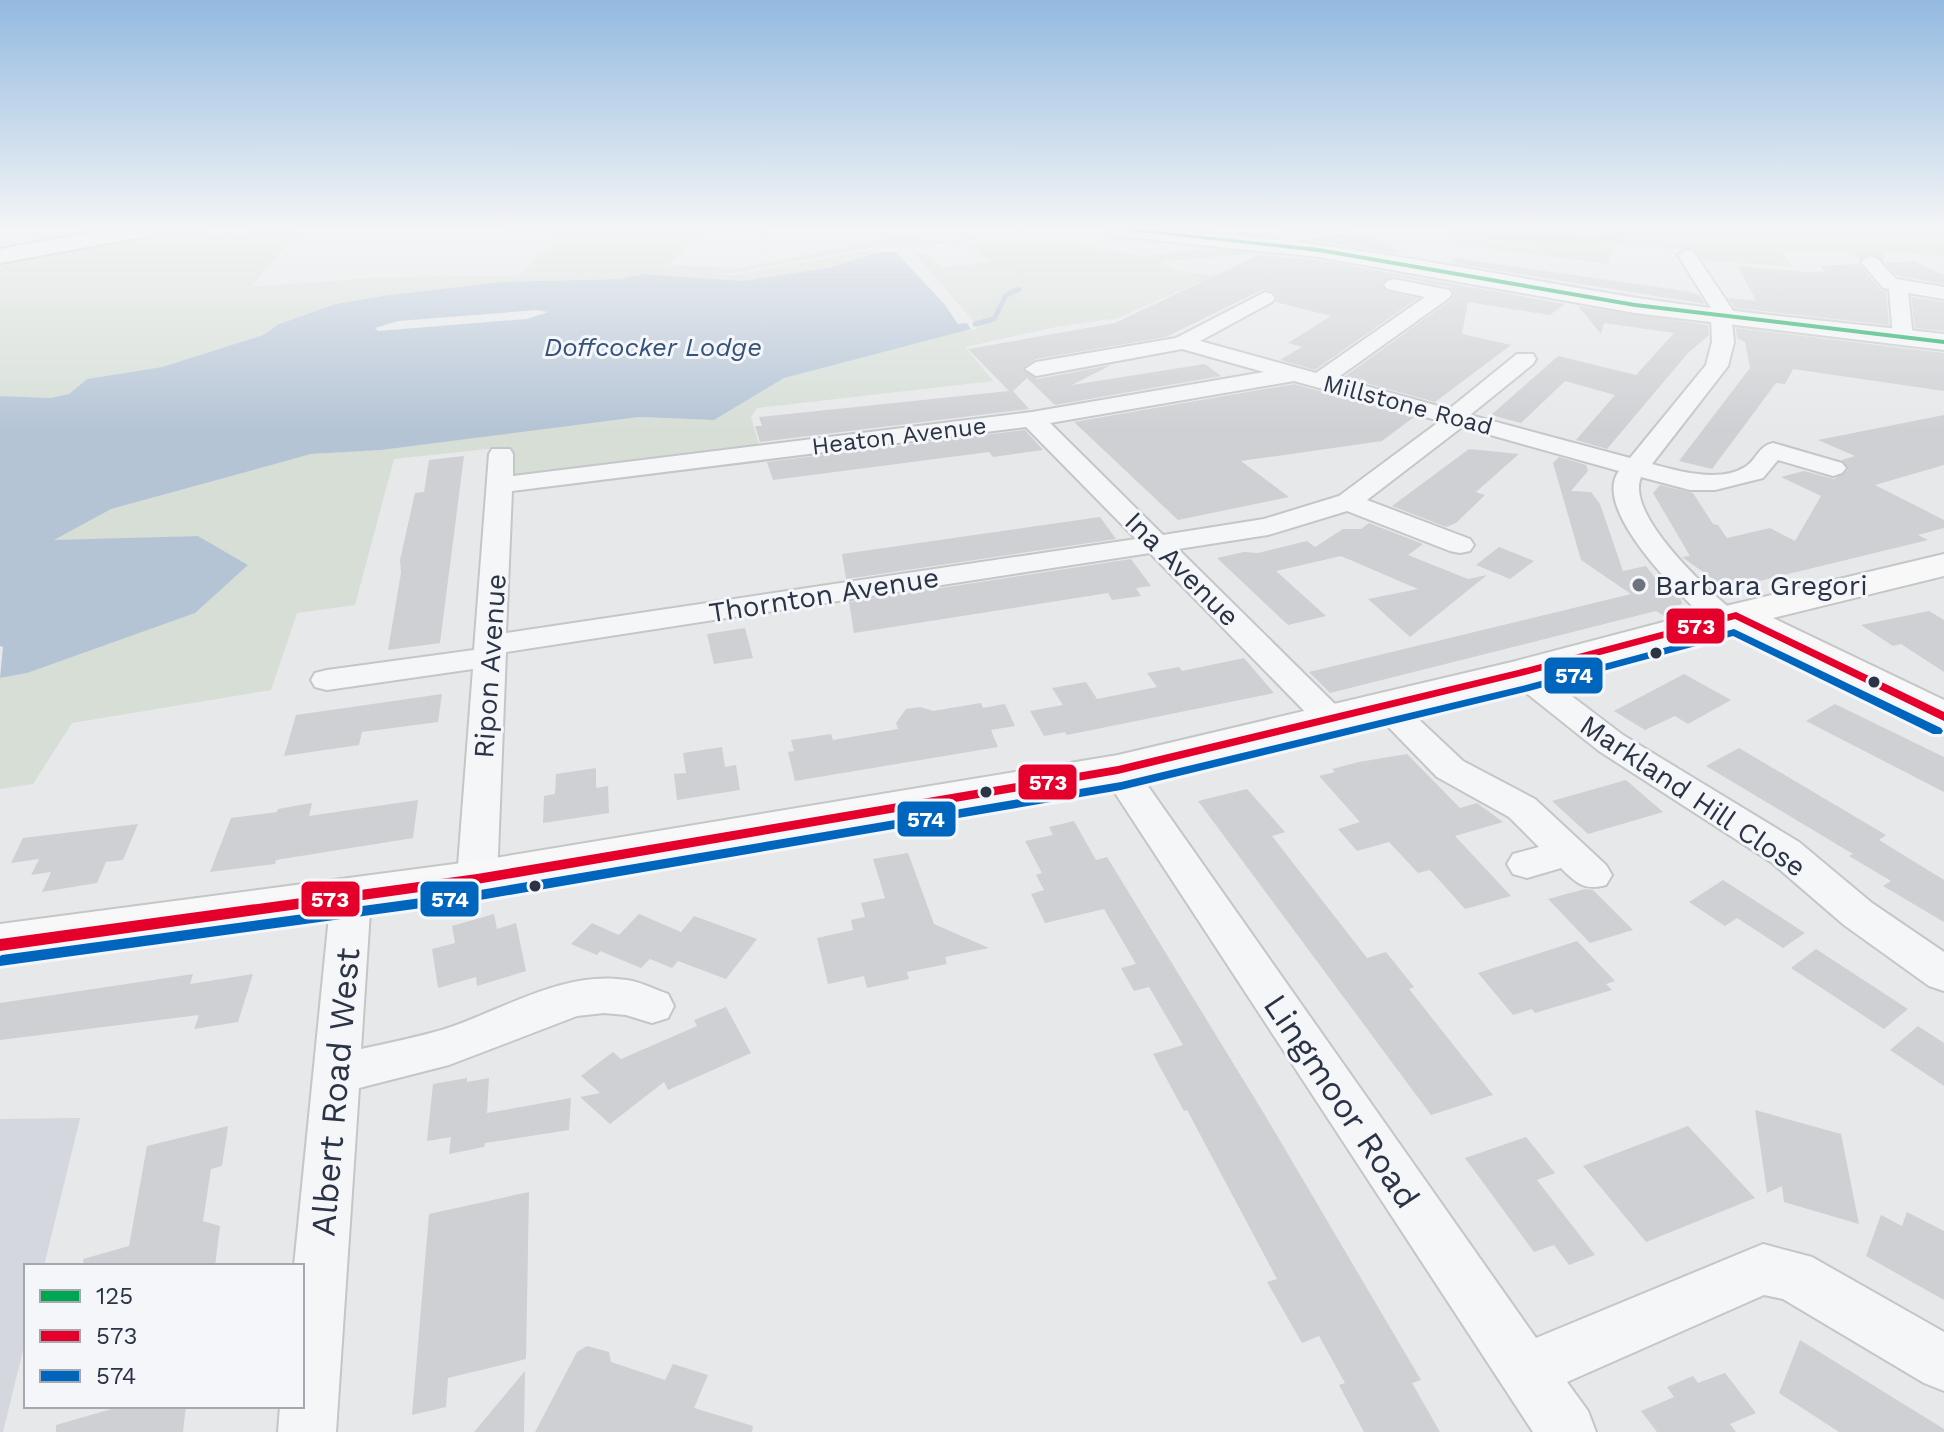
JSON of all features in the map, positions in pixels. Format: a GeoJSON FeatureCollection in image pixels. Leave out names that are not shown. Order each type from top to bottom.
{"type":"FeatureCollection","features":[{"type":"Feature","properties":{"kind":"main road"},"geometry":{"type":"LineString","coordinates":[[1577,296],[1724,317],[1944,342]]}},
{"type":"Feature","properties":{"kind":"main road"},"geometry":{"type":"LineString","coordinates":[[0,945],[477,879],[1118,770],[1521,673],[1730,617],[1944,565]]}},
{"type":"Feature","properties":{"kind":"main road"},"geometry":{"type":"LineString","coordinates":[[1730,617],[1944,717]]}},
{"type":"Feature","properties":{"kind":"street"},"geometry":{"type":"LineString","coordinates":[[1319,381],[1439,296]]}},
{"type":"Feature","properties":{"kind":"street"},"geometry":{"type":"LineString","coordinates":[[1711,296],[1724,317],[1723,342],[1717,366],[1635,467],[1624,486],[1631,509],[1661,556],[1685,585],[1730,617]]}},
{"type":"Feature","properties":{"kind":"street"},"geometry":{"type":"LineString","coordinates":[[1899,296],[1903,337]]}},
{"type":"Feature","properties":{"kind":"street","name":"Millstone Road"},"geometry":{"type":"LineString","coordinates":[[1050,365],[1182,343],[1259,297],[1289,304]]}},
{"type":"Feature","properties":{"kind":"street","name":"Millstone Road"},"geometry":{"type":"LineString","coordinates":[[1182,343],[1635,467],[1705,483],[1754,473],[1773,450],[1833,468]]}},
{"type":"Feature","properties":{"kind":"street","name":"Thornton Avenue"},"geometry":{"type":"LineString","coordinates":[[327,680],[1268,527],[1348,502],[1456,418],[1525,359]]}},
{"type":"Feature","properties":{"kind":"street","name":"Heaton Avenue"},"geometry":{"type":"LineString","coordinates":[[501,469],[1032,419],[1294,374]]}},
{"type":"Feature","properties":{"kind":"street","name":"Ina Avenue"},"geometry":{"type":"LineString","coordinates":[[1032,419],[1331,719]]}},
{"type":"Feature","properties":{"kind":"street","name":"Ripon Avenue"},"geometry":{"type":"LineString","coordinates":[[477,879],[501,469]]}},
{"type":"Feature","properties":{"kind":"street"},"geometry":{"type":"LineString","coordinates":[[1348,502],[1459,545]]}},
{"type":"Feature","properties":{"kind":"street","name":"Markland Hill Close"},"geometry":{"type":"LineString","coordinates":[[1521,673],[1611,743],[1785,852],[1880,930],[1944,974]]}},
{"type":"Feature","properties":{"kind":"street"},"geometry":{"type":"LineString","coordinates":[[1385,706],[1450,769],[1522,808],[1580,863],[1527,864]]}},
{"type":"Feature","properties":{"kind":"street","name":"Lingmoor Road"},"geometry":{"type":"LineString","coordinates":[[1118,770],[1567,1432]]}},
{"type":"Feature","properties":{"kind":"street","name":"Albert Road West"},"geometry":{"type":"LineString","coordinates":[[307,1432],[351,896]]}},
{"type":"Feature","properties":{"kind":"street"},"geometry":{"type":"LineString","coordinates":[[336,1074],[519,1034],[578,999],[603,996],[638,998],[652,1006]]}},
{"type":"Feature","properties":{"kind":"street"},"geometry":{"type":"LineString","coordinates":[[1526,1371],[1763,1269],[1793,1275],[1944,1363]]}},
{"type":"Feature","properties":{"kind":"shaded area"},"geometry":{"type":"Polygon","coordinates":[[[0,296],[383,296],[336,305],[279,324],[263,335],[162,367],[87,379],[69,394],[52,398],[0,396],[0,296]]]}},
{"type":"Feature","properties":{"kind":"shaded area"},"geometry":{"type":"Polygon","coordinates":[[[951,296],[1168,296],[1118,318],[1056,327],[965,347],[993,381],[757,408],[751,417],[759,445],[505,476],[506,447],[394,459],[355,605],[297,613],[271,690],[72,723],[33,784],[0,789],[0,678],[27,673],[248,565],[198,536],[52,541],[110,509],[311,454],[378,450],[639,417],[714,420],[784,378],[943,334],[977,329],[951,296]]]}},
{"type":"Feature","properties":{"kind":"shaded area"},"geometry":{"type":"Polygon","coordinates":[[[80,1118],[44,1264],[24,1264],[24,1346],[3,1432],[0,1432],[0,1119],[80,1118]]]}},
{"type":"Feature","properties":{"kind":"water","name":"Doffcocker Lodge"},"geometry":{"type":"Polygon","coordinates":[[[382,296],[937,296],[958,324],[967,323],[971,329],[784,378],[714,420],[639,417],[381,450],[311,454],[111,509],[54,540],[198,536],[248,565],[195,613],[27,673],[0,678],[3,647],[0,646],[0,396],[51,398],[69,394],[87,379],[162,367],[263,335],[279,324],[336,304],[382,296]],[[537,310],[398,321],[375,328],[378,331],[527,319],[548,312],[537,310]]]}},
{"type":"Feature","properties":{"kind":"building"},"geometry":{"type":"Polygon","coordinates":[[[1172,296],[1250,296],[1166,337],[1036,359],[1022,368],[1037,379],[1111,365],[1072,385],[1205,364],[1221,376],[1055,405],[1027,378],[1013,391],[1029,409],[760,442],[755,426],[762,426],[759,417],[1009,391],[968,349],[1115,323],[1172,296]]]}},
{"type":"Feature","properties":{"kind":"building"},"geometry":{"type":"Polygon","coordinates":[[[1277,296],[1418,298],[1315,370],[1280,360],[1302,347],[1288,343],[1331,316],[1276,302],[1277,296]]]}},
{"type":"Feature","properties":{"kind":"building"},"geometry":{"type":"Polygon","coordinates":[[[1454,296],[1519,296],[1565,304],[1550,315],[1468,302],[1462,334],[1511,345],[1435,402],[1344,377],[1454,296]]]}},
{"type":"Feature","properties":{"kind":"building"},"geometry":{"type":"Polygon","coordinates":[[[1654,296],[1700,296],[1705,304],[1654,296]]]}},
{"type":"Feature","properties":{"kind":"building"},"geometry":{"type":"Polygon","coordinates":[[[1753,296],[1886,296],[1889,325],[1735,308],[1728,298],[1756,301],[1753,296]]]}},
{"type":"Feature","properties":{"kind":"building"},"geometry":{"type":"Polygon","coordinates":[[[1911,297],[1944,302],[1944,331],[1915,328],[1911,297]]]}},
{"type":"Feature","properties":{"kind":"building"},"geometry":{"type":"Polygon","coordinates":[[[1578,306],[1708,325],[1709,335],[1688,353],[1607,449],[1576,440],[1615,395],[1565,381],[1521,423],[1491,415],[1558,356],[1636,375],[1674,333],[1604,323],[1601,334],[1578,306]]]}},
{"type":"Feature","properties":{"kind":"building"},"geometry":{"type":"Polygon","coordinates":[[[1736,328],[1944,353],[1944,391],[1793,369],[1785,384],[1776,383],[1712,469],[1679,461],[1750,368],[1745,342],[1737,338],[1736,328]]]}},
{"type":"Feature","properties":{"kind":"building"},"geometry":{"type":"Polygon","coordinates":[[[1294,384],[1414,417],[1382,441],[1241,461],[1289,497],[1178,520],[1074,422],[1294,384]]]}},
{"type":"Feature","properties":{"kind":"building"},"geometry":{"type":"Polygon","coordinates":[[[1944,415],[1944,465],[1875,485],[1944,520],[1944,528],[1918,535],[1928,540],[1727,589],[1682,557],[1690,556],[1653,493],[1660,485],[1693,493],[1713,524],[1718,525],[1727,538],[1770,528],[1795,541],[1821,496],[1781,477],[1804,471],[1834,479],[1848,470],[1842,460],[1855,456],[1818,440],[1944,415]]]}},
{"type":"Feature","properties":{"kind":"building"},"geometry":{"type":"Polygon","coordinates":[[[1025,430],[1043,450],[993,457],[989,452],[773,480],[767,462],[1025,430]]]}},
{"type":"Feature","properties":{"kind":"building"},"geometry":{"type":"Polygon","coordinates":[[[1469,449],[1519,454],[1476,492],[1485,495],[1456,523],[1446,527],[1392,506],[1469,449]]]}},
{"type":"Feature","properties":{"kind":"building"},"geometry":{"type":"Polygon","coordinates":[[[464,456],[440,643],[388,650],[401,573],[400,560],[415,493],[424,492],[429,460],[464,456]]]}},
{"type":"Feature","properties":{"kind":"building"},"geometry":{"type":"Polygon","coordinates":[[[1559,457],[1586,465],[1588,471],[1571,491],[1591,492],[1600,504],[1623,571],[1646,566],[1662,587],[1668,586],[1681,599],[1682,604],[1676,606],[1682,614],[1667,618],[1656,611],[1330,693],[1309,672],[1631,594],[1581,560],[1553,463],[1559,457]]]}},
{"type":"Feature","properties":{"kind":"building"},"geometry":{"type":"Polygon","coordinates":[[[1100,517],[1116,539],[846,579],[842,554],[1100,517]]]}},
{"type":"Feature","properties":{"kind":"building"},"geometry":{"type":"Polygon","coordinates":[[[1369,523],[1423,544],[1408,555],[1468,579],[1487,575],[1410,637],[1368,599],[1418,589],[1341,556],[1276,571],[1326,616],[1288,625],[1217,558],[1244,552],[1258,553],[1307,541],[1315,547],[1343,529],[1361,529],[1369,523]]]}},
{"type":"Feature","properties":{"kind":"building"},"geometry":{"type":"Polygon","coordinates":[[[1499,547],[1534,561],[1510,579],[1476,565],[1499,547]]]}},
{"type":"Feature","properties":{"kind":"building"},"geometry":{"type":"Polygon","coordinates":[[[1131,559],[1151,586],[1136,588],[1141,596],[1112,600],[1108,593],[854,633],[849,602],[1131,559]]]}},
{"type":"Feature","properties":{"kind":"building"},"geometry":{"type":"Polygon","coordinates":[[[1929,611],[1944,620],[1944,672],[1901,644],[1893,646],[1861,625],[1929,611]]]}},
{"type":"Feature","properties":{"kind":"building"},"geometry":{"type":"Polygon","coordinates":[[[745,628],[753,658],[714,664],[707,634],[745,628]]]}},
{"type":"Feature","properties":{"kind":"building"},"geometry":{"type":"Polygon","coordinates":[[[1244,658],[1274,693],[1067,735],[1065,732],[1044,736],[1030,711],[1063,705],[1052,688],[1086,682],[1097,699],[1157,687],[1147,673],[1179,667],[1182,671],[1244,658]]]}},
{"type":"Feature","properties":{"kind":"building"},"geometry":{"type":"Polygon","coordinates":[[[1684,674],[1731,700],[1688,724],[1675,716],[1645,730],[1614,711],[1684,674]]]}},
{"type":"Feature","properties":{"kind":"building"},"geometry":{"type":"Polygon","coordinates":[[[442,694],[438,722],[362,732],[359,745],[284,756],[296,715],[442,694]]]}},
{"type":"Feature","properties":{"kind":"building"},"geometry":{"type":"Polygon","coordinates":[[[981,703],[983,708],[1005,704],[1015,726],[991,730],[998,747],[795,781],[788,752],[794,751],[791,740],[831,734],[833,740],[898,729],[896,723],[906,709],[920,707],[933,711],[981,703]]]}},
{"type":"Feature","properties":{"kind":"building"},"geometry":{"type":"Polygon","coordinates":[[[1835,704],[1944,757],[1944,792],[1806,721],[1835,704]]]}},
{"type":"Feature","properties":{"kind":"building"},"geometry":{"type":"Polygon","coordinates":[[[722,747],[725,767],[736,765],[740,790],[677,800],[674,774],[686,773],[683,753],[722,747]]]}},
{"type":"Feature","properties":{"kind":"building"},"geometry":{"type":"Polygon","coordinates":[[[1739,748],[1886,835],[1879,840],[1944,880],[1944,922],[1883,886],[1891,881],[1849,856],[1853,854],[1706,766],[1739,748]]]}},
{"type":"Feature","properties":{"kind":"building"},"geometry":{"type":"Polygon","coordinates":[[[1407,754],[1460,808],[1477,803],[1503,822],[1455,836],[1511,896],[1465,909],[1430,870],[1418,873],[1389,842],[1357,851],[1338,829],[1360,822],[1319,776],[1359,762],[1407,754]]]}},
{"type":"Feature","properties":{"kind":"building"},"geometry":{"type":"Polygon","coordinates":[[[596,768],[596,788],[608,786],[609,813],[543,823],[544,796],[555,794],[556,774],[596,768]]]}},
{"type":"Feature","properties":{"kind":"building"},"geometry":{"type":"Polygon","coordinates":[[[1626,780],[1663,812],[1588,834],[1552,801],[1626,780]]]}},
{"type":"Feature","properties":{"kind":"building"},"geometry":{"type":"Polygon","coordinates":[[[1247,789],[1285,832],[1272,836],[1367,958],[1386,952],[1414,987],[1409,989],[1493,1095],[1431,1115],[1198,801],[1247,789]]]}},
{"type":"Feature","properties":{"kind":"building"},"geometry":{"type":"Polygon","coordinates":[[[418,800],[413,838],[276,860],[275,864],[210,872],[231,818],[277,812],[278,809],[312,803],[309,816],[418,800]]]}},
{"type":"Feature","properties":{"kind":"building"},"geometry":{"type":"Polygon","coordinates":[[[1074,821],[1096,860],[1107,857],[1263,1112],[1421,1380],[1412,1383],[1440,1432],[1364,1432],[1339,1385],[1345,1383],[1319,1336],[1302,1343],[1267,1282],[1277,1279],[1187,1110],[1184,1111],[1153,1054],[1183,1045],[1149,987],[1134,991],[1121,968],[1136,964],[1104,909],[1045,923],[1031,894],[1044,890],[1036,875],[1042,873],[1025,841],[1053,835],[1049,827],[1074,821]]]}},
{"type":"Feature","properties":{"kind":"building"},"geometry":{"type":"Polygon","coordinates":[[[138,824],[123,860],[106,862],[97,883],[42,892],[51,872],[31,875],[39,859],[11,863],[23,838],[138,824]]]}},
{"type":"Feature","properties":{"kind":"building"},"geometry":{"type":"Polygon","coordinates":[[[908,853],[934,924],[989,948],[945,957],[947,964],[907,972],[909,979],[867,988],[864,976],[828,984],[817,938],[853,930],[851,920],[865,917],[861,903],[885,898],[873,859],[908,853]]]}},
{"type":"Feature","properties":{"kind":"building"},"geometry":{"type":"Polygon","coordinates":[[[1723,880],[1805,933],[1783,948],[1737,918],[1725,926],[1689,902],[1723,880]]]}},
{"type":"Feature","properties":{"kind":"building"},"geometry":{"type":"Polygon","coordinates":[[[1585,889],[1593,890],[1633,930],[1590,943],[1548,899],[1585,889]]]}},
{"type":"Feature","properties":{"kind":"building"},"geometry":{"type":"Polygon","coordinates":[[[494,914],[497,929],[516,923],[526,971],[477,986],[476,977],[438,988],[432,949],[455,943],[452,926],[494,914]]]}},
{"type":"Feature","properties":{"kind":"building"},"geometry":{"type":"Polygon","coordinates":[[[639,914],[681,932],[694,916],[757,939],[726,979],[678,961],[672,968],[650,959],[641,968],[600,951],[597,955],[571,944],[592,923],[619,935],[639,914]]]}},
{"type":"Feature","properties":{"kind":"building"},"geometry":{"type":"Polygon","coordinates":[[[1577,941],[1615,981],[1606,984],[1612,990],[1535,1013],[1532,1009],[1513,1015],[1478,973],[1577,941]]]}},
{"type":"Feature","properties":{"kind":"building"},"geometry":{"type":"Polygon","coordinates":[[[1816,949],[1908,1009],[1884,1029],[1791,968],[1816,949]]]}},
{"type":"Feature","properties":{"kind":"building"},"geometry":{"type":"Polygon","coordinates":[[[193,974],[190,984],[253,974],[238,1022],[194,1029],[199,1015],[0,1040],[0,1003],[193,974]]]}},
{"type":"Feature","properties":{"kind":"building"},"geometry":{"type":"Polygon","coordinates":[[[726,1007],[751,1053],[668,1090],[664,1082],[610,1124],[580,1097],[600,1093],[581,1076],[613,1052],[621,1059],[697,1026],[694,1020],[726,1007]]]}},
{"type":"Feature","properties":{"kind":"building"},"geometry":{"type":"Polygon","coordinates":[[[1918,1026],[1944,1043],[1944,1086],[1890,1050],[1918,1026]]]}},
{"type":"Feature","properties":{"kind":"building"},"geometry":{"type":"Polygon","coordinates":[[[467,1078],[467,1082],[489,1078],[487,1113],[571,1098],[569,1130],[485,1143],[484,1147],[449,1154],[451,1137],[427,1141],[433,1084],[467,1078]]]}},
{"type":"Feature","properties":{"kind":"building"},"geometry":{"type":"Polygon","coordinates":[[[1755,1110],[1841,1134],[1859,1224],[1784,1202],[1782,1186],[1767,1193],[1755,1110]]]}},
{"type":"Feature","properties":{"kind":"building"},"geometry":{"type":"Polygon","coordinates":[[[228,1126],[222,1166],[211,1169],[203,1221],[220,1226],[215,1264],[84,1264],[83,1259],[129,1246],[147,1146],[228,1126]]]}},
{"type":"Feature","properties":{"kind":"building"},"geometry":{"type":"Polygon","coordinates":[[[1688,1126],[1755,1198],[1646,1242],[1583,1166],[1688,1126]]]}},
{"type":"Feature","properties":{"kind":"building"},"geometry":{"type":"Polygon","coordinates":[[[1526,1137],[1555,1173],[1537,1180],[1595,1255],[1569,1265],[1554,1245],[1534,1252],[1465,1158],[1526,1137]]]}},
{"type":"Feature","properties":{"kind":"building"},"geometry":{"type":"Polygon","coordinates":[[[529,1192],[526,1359],[448,1378],[446,1407],[412,1415],[429,1214],[529,1192]]]}},
{"type":"Feature","properties":{"kind":"building"},"geometry":{"type":"Polygon","coordinates":[[[1907,1212],[1944,1231],[1944,1300],[1866,1256],[1881,1215],[1902,1226],[1907,1212]]]}},
{"type":"Feature","properties":{"kind":"building"},"geometry":{"type":"Polygon","coordinates":[[[1800,1340],[1944,1429],[1944,1432],[1839,1432],[1779,1393],[1800,1340]]]}},
{"type":"Feature","properties":{"kind":"building"},"geometry":{"type":"Polygon","coordinates":[[[587,1346],[609,1352],[611,1362],[665,1380],[673,1364],[708,1375],[694,1408],[753,1426],[752,1432],[535,1432],[577,1352],[587,1346]]]}},
{"type":"Feature","properties":{"kind":"building"},"geometry":{"type":"Polygon","coordinates":[[[525,1371],[524,1432],[474,1432],[525,1371]]]}},
{"type":"Feature","properties":{"kind":"building"},"geometry":{"type":"Polygon","coordinates":[[[1725,1373],[1756,1413],[1730,1424],[1736,1432],[1657,1432],[1641,1411],[1674,1397],[1667,1387],[1693,1376],[1698,1383],[1725,1373]]]}},
{"type":"Feature","properties":{"kind":"building"},"geometry":{"type":"Polygon","coordinates":[[[115,1408],[186,1408],[183,1432],[56,1432],[56,1425],[115,1408]]]}},
{"type":"Feature","properties":{"kind":"waterway"},"geometry":{"type":"LineString","coordinates":[[975,324],[994,319],[1006,296]]}},
{"type":"Feature","properties":{"kind":"transit line","name":"125"},"geometry":{"type":"LineString","coordinates":[[1582,296],[1635,305],[1944,342]]}},
{"type":"Feature","properties":{"kind":"transit line","name":"573"},"geometry":{"type":"LineString","coordinates":[[0,945],[477,879],[1118,770],[1521,673],[1736,615],[1944,717]]}},
{"type":"Feature","properties":{"kind":"transit line","name":"574"},"geometry":{"type":"LineString","coordinates":[[2,961],[480,895],[1121,786],[1525,689],[1734,632],[1937,731]]}},
{"type":"Feature","properties":{"kind":"place","name":"Barbara Gregori"},"geometry":{"type":"Point","coordinates":[1639,585]}}]}
